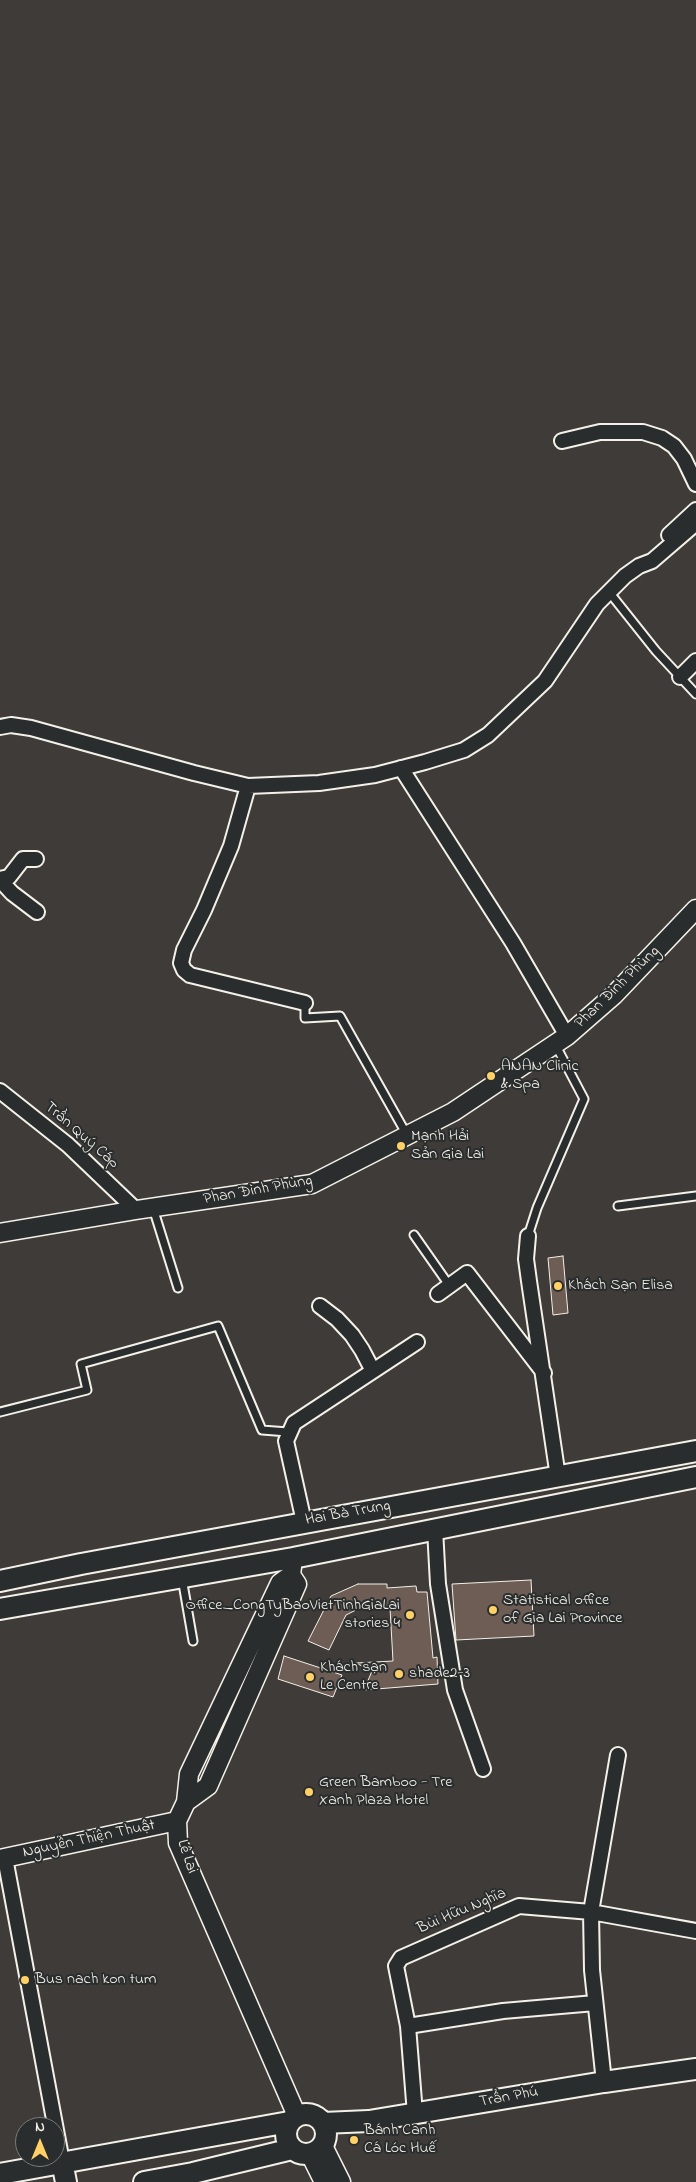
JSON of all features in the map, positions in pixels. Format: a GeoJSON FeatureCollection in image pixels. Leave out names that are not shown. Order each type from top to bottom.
{"type":"FeatureCollection","features":[{"type":"Feature","properties":{"kind":"main road","name":"Hai Bà Trưng"},"geometry":{"type":"LineString","coordinates":[[0,1581],[304,1522],[696,1451]]}},
{"type":"Feature","properties":{"kind":"main road"},"geometry":{"type":"LineString","coordinates":[[0,1609],[182,1576],[292,1566],[435,1529],[696,1478]]}},
{"type":"Feature","properties":{"kind":"main road"},"geometry":{"type":"LineString","coordinates":[[292,1566],[304,1522]]}},
{"type":"Feature","properties":{"kind":"main road","name":"Trần Phú"},"geometry":{"type":"LineString","coordinates":[[323,2123],[369,2121],[604,2082],[696,2069]]}},
{"type":"Feature","properties":{"kind":"main road"},"geometry":{"type":"LineString","coordinates":[[65,2161],[293,2119],[306,2114],[316,2116],[323,2123],[326,2132],[308,2150],[192,2178],[144,2182]]}},
{"type":"Feature","properties":{"kind":"main road"},"geometry":{"type":"LineString","coordinates":[[293,2119],[286,2131],[286,2140],[308,2150]]}},
{"type":"Feature","properties":{"kind":"main road"},"geometry":{"type":"LineString","coordinates":[[0,2174],[36,2167]]}},
{"type":"Feature","properties":{"kind":"main road"},"geometry":{"type":"LineString","coordinates":[[63,2167],[66,2182]]}},
{"type":"Feature","properties":{"kind":"street"},"geometry":{"type":"LineString","coordinates":[[562,441],[600,432],[643,432],[662,438],[674,446],[684,459],[696,484]]}},
{"type":"Feature","properties":{"kind":"street"},"geometry":{"type":"LineString","coordinates":[[639,566],[643,557],[658,546],[696,510]]}},
{"type":"Feature","properties":{"kind":"street"},"geometry":{"type":"LineString","coordinates":[[0,727],[11,725],[31,728],[248,786],[319,783],[375,775],[464,750],[488,735],[545,681],[597,604],[609,592],[639,566],[652,561],[696,523]]}},
{"type":"Feature","properties":{"kind":"street"},"geometry":{"type":"LineString","coordinates":[[680,677],[696,661]]}},
{"type":"Feature","properties":{"kind":"street"},"geometry":{"type":"LineString","coordinates":[[401,768],[513,943],[561,1040]]}},
{"type":"Feature","properties":{"kind":"street"},"geometry":{"type":"LineString","coordinates":[[248,786],[231,846],[204,910],[184,950],[181,963],[184,970],[190,975],[305,1003]]}},
{"type":"Feature","properties":{"kind":"street"},"geometry":{"type":"LineString","coordinates":[[36,860],[23,859],[9,877],[0,880],[12,893],[37,912]]}},
{"type":"Feature","properties":{"kind":"street","name":"Phan Đình Phùng"},"geometry":{"type":"LineString","coordinates":[[0,1233],[312,1184],[452,1112],[561,1040],[614,995],[696,909]]}},
{"type":"Feature","properties":{"kind":"street","name":"Trần Quý Cáp"},"geometry":{"type":"LineString","coordinates":[[0,1091],[68,1144],[144,1209]]}},
{"type":"Feature","properties":{"kind":"street"},"geometry":{"type":"LineString","coordinates":[[528,1236],[526,1258],[558,1477]]}},
{"type":"Feature","properties":{"kind":"street"},"geometry":{"type":"LineString","coordinates":[[443,1290],[467,1273],[525,1351],[544,1373]]}},
{"type":"Feature","properties":{"kind":"street"},"geometry":{"type":"LineString","coordinates":[[320,1306],[337,1319],[352,1335],[373,1371]]}},
{"type":"Feature","properties":{"kind":"street"},"geometry":{"type":"LineString","coordinates":[[304,1522],[286,1441],[288,1432],[294,1422],[417,1342]]}},
{"type":"Feature","properties":{"kind":"street"},"geometry":{"type":"LineString","coordinates":[[435,1529],[438,1584],[455,1690],[483,1769]]}},
{"type":"Feature","properties":{"kind":"street","name":"Lê Lai"},"geometry":{"type":"LineString","coordinates":[[292,1566],[280,1583],[190,1774],[186,1802],[177,1821],[178,1844],[293,2119]]}},
{"type":"Feature","properties":{"kind":"street"},"geometry":{"type":"LineString","coordinates":[[604,2082],[595,2003],[591,1912],[618,1755]]}},
{"type":"Feature","properties":{"kind":"street","name":"Nguyễn Thiện Thuật"},"geometry":{"type":"LineString","coordinates":[[3,1859],[177,1821]]}},
{"type":"Feature","properties":{"kind":"street"},"geometry":{"type":"LineString","coordinates":[[3,1859],[53,2117]]}},
{"type":"Feature","properties":{"kind":"street","name":"Bùi Hữu Nghĩa"},"geometry":{"type":"LineString","coordinates":[[415,2114],[408,2026],[396,1966],[401,1958],[519,1906],[591,1912],[696,1931]]}},
{"type":"Feature","properties":{"kind":"street"},"geometry":{"type":"LineString","coordinates":[[408,2026],[503,2011],[595,2003]]}},
{"type":"Feature","properties":{"kind":"street"},"geometry":{"type":"LineString","coordinates":[[308,2150],[324,2182]]}},
{"type":"Feature","properties":{"kind":"street"},"geometry":{"type":"LineString","coordinates":[[308,2150],[340,2182]]}},
{"type":"Feature","properties":{"kind":"lane"},"geometry":{"type":"LineString","coordinates":[[609,592],[656,651],[696,694]]}},
{"type":"Feature","properties":{"kind":"lane"},"geometry":{"type":"LineString","coordinates":[[305,1003],[305,1018],[340,1016],[407,1135]]}},
{"type":"Feature","properties":{"kind":"lane"},"geometry":{"type":"LineString","coordinates":[[528,1236],[537,1208],[584,1099],[561,1040]]}},
{"type":"Feature","properties":{"kind":"lane"},"geometry":{"type":"LineString","coordinates":[[618,1206],[696,1196]]}},
{"type":"Feature","properties":{"kind":"lane"},"geometry":{"type":"LineString","coordinates":[[144,1209],[178,1288]]}},
{"type":"Feature","properties":{"kind":"lane"},"geometry":{"type":"LineString","coordinates":[[414,1234],[443,1290]]}},
{"type":"Feature","properties":{"kind":"lane"},"geometry":{"type":"LineString","coordinates":[[0,1412],[87,1390],[81,1364],[218,1326],[262,1430],[288,1432]]}},
{"type":"Feature","properties":{"kind":"lane"},"geometry":{"type":"LineString","coordinates":[[182,1576],[193,1641]]}},
{"type":"Feature","properties":{"kind":"building","name":"Khách Sạn Elisa"},"geometry":{"type":"Polygon","coordinates":[[[563,1256],[568,1313],[553,1315],[548,1258],[563,1256]]]}},
{"type":"Feature","properties":{"kind":"building","name":"Statistical office of Gia Lai Province"},"geometry":{"type":"Polygon","coordinates":[[[531,1580],[534,1636],[456,1640],[452,1584],[531,1580]]]}},
{"type":"Feature","properties":{"kind":"building"},"geometry":{"type":"Polygon","coordinates":[[[358,1584],[387,1584],[387,1588],[416,1586],[417,1592],[427,1592],[433,1658],[437,1657],[438,1684],[364,1690],[372,1671],[356,1663],[393,1661],[390,1608],[360,1608],[346,1615],[329,1650],[308,1641],[331,1596],[358,1584]]]}},
{"type":"Feature","properties":{"kind":"building","name":"Khách sạn Le Centre"},"geometry":{"type":"Polygon","coordinates":[[[284,1656],[342,1675],[333,1697],[278,1679],[284,1656]]]}},
{"type":"Feature","properties":{"kind":"place","name":"ANAN Clinic & Spa"},"geometry":{"type":"Point","coordinates":[491,1076]}},
{"type":"Feature","properties":{"kind":"place","name":"Mạnh Hải Sản Gia Lai"},"geometry":{"type":"Point","coordinates":[401,1146]}},
{"type":"Feature","properties":{"kind":"place","name":"Khách Sạn Elisa"},"geometry":{"type":"Point","coordinates":[558,1286]}},
{"type":"Feature","properties":{"kind":"place","name":"Statistical office of Gia Lai Province"},"geometry":{"type":"Point","coordinates":[493,1610]}},
{"type":"Feature","properties":{"kind":"place","name":"Office_CongTyBaoVietTinhGiaLai stories 4"},"geometry":{"type":"Point","coordinates":[410,1615]}},
{"type":"Feature","properties":{"kind":"place","name":"shade2-3"},"geometry":{"type":"Point","coordinates":[399,1674]}},
{"type":"Feature","properties":{"kind":"place","name":"Khách sạn Le Centre"},"geometry":{"type":"Point","coordinates":[310,1677]}},
{"type":"Feature","properties":{"kind":"place","name":"Green Bamboo - Tre Xanh Plaza Hotel"},"geometry":{"type":"Point","coordinates":[309,1792]}},
{"type":"Feature","properties":{"kind":"place","name":"Bus nach kon tum"},"geometry":{"type":"Point","coordinates":[25,1980]}},
{"type":"Feature","properties":{"kind":"place","name":"Bánh Canh Cá Lóc Huế"},"geometry":{"type":"Point","coordinates":[354,2140]}}]}
